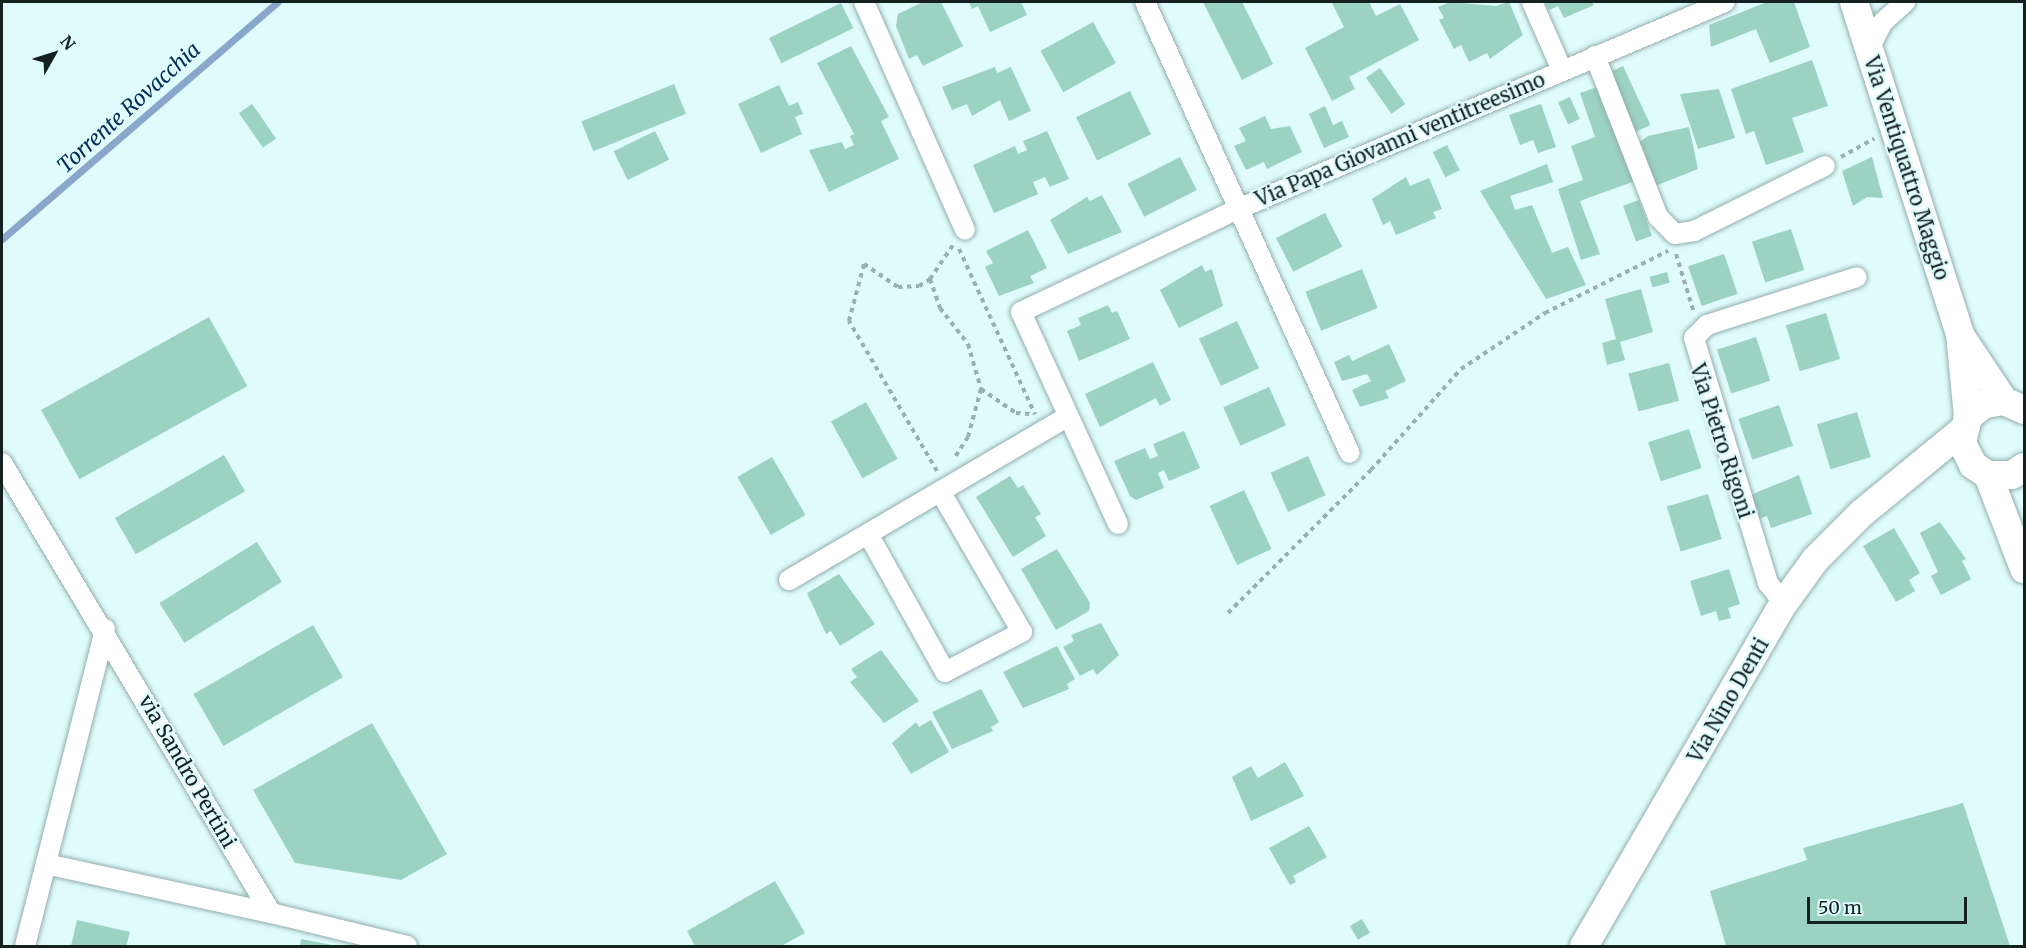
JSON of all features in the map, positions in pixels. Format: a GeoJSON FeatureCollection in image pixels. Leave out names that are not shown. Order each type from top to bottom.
{"type":"FeatureCollection","features":[{"type":"Feature","properties":{"kind":"main road","name":"Via Ventiquattro Maggio"},"geometry":{"type":"LineString","coordinates":[[1854,2],[1960,334]]}},
{"type":"Feature","properties":{"kind":"main road"},"geometry":{"type":"LineString","coordinates":[[1960,334],[2014,405]]}},
{"type":"Feature","properties":{"kind":"main road"},"geometry":{"type":"LineString","coordinates":[[1960,334],[1966,455],[1985,474],[2014,532],[2025,569]]}},
{"type":"Feature","properties":{"kind":"main road","name":"Via Nino Denti"},"geometry":{"type":"LineString","coordinates":[[1584,946],[1784,603],[1815,560],[1965,424],[1984,404],[2014,405]]}},
{"type":"Feature","properties":{"kind":"main road","name":"Via Nino Denti"},"geometry":{"type":"LineString","coordinates":[[1904,480],[1955,467],[1985,474],[2012,475],[2025,467]]}},
{"type":"Feature","properties":{"kind":"main road"},"geometry":{"type":"LineString","coordinates":[[2014,532],[2025,481]]}},
{"type":"Feature","properties":{"kind":"street"},"geometry":{"type":"LineString","coordinates":[[864,2],[961,236]]}},
{"type":"Feature","properties":{"kind":"street"},"geometry":{"type":"LineString","coordinates":[[1146,2],[1350,453]]}},
{"type":"Feature","properties":{"kind":"street","name":"Via Papa Giovanni ventitreesimo"},"geometry":{"type":"LineString","coordinates":[[1532,2],[1563,70]]}},
{"type":"Feature","properties":{"kind":"street","name":"Via Papa Giovanni ventitreesimo"},"geometry":{"type":"LineString","coordinates":[[1068,416],[1021,312],[1238,209],[1725,2]]}},
{"type":"Feature","properties":{"kind":"street"},"geometry":{"type":"LineString","coordinates":[[1869,49],[1883,22],[1905,2]]}},
{"type":"Feature","properties":{"kind":"street"},"geometry":{"type":"LineString","coordinates":[[1595,56],[1658,217],[1675,234],[1694,231],[1825,166]]}},
{"type":"Feature","properties":{"kind":"street"},"geometry":{"type":"LineString","coordinates":[[1699,330],[1857,278]]}},
{"type":"Feature","properties":{"kind":"street","name":"Via Pietro Rigoni"},"geometry":{"type":"LineString","coordinates":[[1699,330],[1695,355],[1768,583],[1784,603]]}},
{"type":"Feature","properties":{"kind":"street"},"geometry":{"type":"LineString","coordinates":[[789,580],[868,534],[1039,423],[1068,416],[1118,524]]}},
{"type":"Feature","properties":{"kind":"street","name":"via Sandro Pertini"},"geometry":{"type":"LineString","coordinates":[[2,463],[105,629],[271,913]]}},
{"type":"Feature","properties":{"kind":"street"},"geometry":{"type":"LineString","coordinates":[[868,534],[945,672],[1022,632],[942,484]]}},
{"type":"Feature","properties":{"kind":"street"},"geometry":{"type":"LineString","coordinates":[[25,946],[105,629]]}},
{"type":"Feature","properties":{"kind":"street"},"geometry":{"type":"LineString","coordinates":[[45,864],[271,913],[407,946]]}},
{"type":"Feature","properties":{"kind":"path"},"geometry":{"type":"LineString","coordinates":[[1825,166],[1875,138],[1873,130],[1894,125]]}},
{"type":"Feature","properties":{"kind":"path"},"geometry":{"type":"LineString","coordinates":[[942,484],[849,321],[864,264],[898,287],[930,279],[961,236]]}},
{"type":"Feature","properties":{"kind":"path"},"geometry":{"type":"LineString","coordinates":[[961,236],[1039,423]]}},
{"type":"Feature","properties":{"kind":"path"},"geometry":{"type":"LineString","coordinates":[[1228,613],[1371,470],[1461,369],[1545,313],[1675,247],[1699,330]]}},
{"type":"Feature","properties":{"kind":"path"},"geometry":{"type":"LineString","coordinates":[[930,279],[940,308],[968,344],[981,389],[968,437],[951,461]]}},
{"type":"Feature","properties":{"kind":"path"},"geometry":{"type":"LineString","coordinates":[[981,389],[1016,413],[1039,423]]}},
{"type":"Feature","properties":{"kind":"path"},"geometry":{"type":"LineString","coordinates":[[942,484],[945,466]]}},
{"type":"Feature","properties":{"kind":"building"},"geometry":{"type":"Polygon","coordinates":[[[923,2],[941,2],[963,46],[923,66],[917,55],[909,59],[896,26],[898,14],[923,2]]]}},
{"type":"Feature","properties":{"kind":"building"},"geometry":{"type":"Polygon","coordinates":[[[969,2],[1021,2],[1027,15],[990,32],[978,6],[972,9],[969,2]]]}},
{"type":"Feature","properties":{"kind":"building"},"geometry":{"type":"Polygon","coordinates":[[[1203,2],[1242,2],[1273,64],[1242,80],[1203,2]]]}},
{"type":"Feature","properties":{"kind":"building"},"geometry":{"type":"Polygon","coordinates":[[[1369,2],[1376,16],[1400,4],[1419,40],[1349,77],[1355,89],[1332,101],[1305,48],[1344,27],[1332,3],[1369,2]]]}},
{"type":"Feature","properties":{"kind":"building"},"geometry":{"type":"Polygon","coordinates":[[[1450,2],[1496,6],[1509,2],[1523,35],[1490,59],[1487,53],[1469,62],[1461,45],[1454,49],[1439,20],[1444,18],[1438,7],[1450,2]]]}},
{"type":"Feature","properties":{"kind":"building"},"geometry":{"type":"Polygon","coordinates":[[[1545,2],[1592,2],[1594,5],[1564,18],[1558,6],[1549,10],[1545,2]]]}},
{"type":"Feature","properties":{"kind":"building"},"geometry":{"type":"Polygon","coordinates":[[[1767,2],[1794,2],[1810,47],[1770,63],[1756,29],[1711,47],[1709,25],[1767,2]]]}},
{"type":"Feature","properties":{"kind":"building"},"geometry":{"type":"Polygon","coordinates":[[[841,3],[853,28],[781,63],[769,38],[841,3]]]}},
{"type":"Feature","properties":{"kind":"building"},"geometry":{"type":"Polygon","coordinates":[[[1093,22],[1116,63],[1063,92],[1041,51],[1093,22]]]}},
{"type":"Feature","properties":{"kind":"building"},"geometry":{"type":"Polygon","coordinates":[[[851,46],[889,117],[881,121],[899,159],[829,192],[809,150],[842,142],[845,149],[854,145],[850,136],[854,134],[817,63],[851,46]]]}},
{"type":"Feature","properties":{"kind":"building"},"geometry":{"type":"Polygon","coordinates":[[[1812,60],[1828,106],[1792,118],[1804,152],[1766,165],[1754,131],[1746,134],[1731,89],[1812,60]]]}},
{"type":"Feature","properties":{"kind":"building"},"geometry":{"type":"Polygon","coordinates":[[[1623,66],[1650,125],[1631,134],[1604,75],[1623,66]]]}},
{"type":"Feature","properties":{"kind":"building"},"geometry":{"type":"Polygon","coordinates":[[[995,67],[997,73],[1011,67],[1031,111],[1009,121],[1000,100],[972,116],[967,104],[952,110],[942,87],[995,67]]]}},
{"type":"Feature","properties":{"kind":"building"},"geometry":{"type":"Polygon","coordinates":[[[1380,68],[1405,104],[1391,114],[1366,78],[1380,68]]]}},
{"type":"Feature","properties":{"kind":"building"},"geometry":{"type":"Polygon","coordinates":[[[674,84],[686,114],[593,151],[581,121],[674,84]]]}},
{"type":"Feature","properties":{"kind":"building"},"geometry":{"type":"Polygon","coordinates":[[[779,85],[789,106],[798,102],[803,114],[795,117],[802,134],[761,153],[738,104],[779,85]]]}},
{"type":"Feature","properties":{"kind":"building"},"geometry":{"type":"Polygon","coordinates":[[[1600,86],[1635,181],[1580,201],[1600,254],[1581,260],[1558,189],[1583,180],[1571,146],[1595,137],[1580,93],[1600,86]]]}},
{"type":"Feature","properties":{"kind":"building"},"geometry":{"type":"Polygon","coordinates":[[[1719,89],[1735,138],[1698,149],[1680,94],[1719,89]]]}},
{"type":"Feature","properties":{"kind":"building"},"geometry":{"type":"Polygon","coordinates":[[[1130,91],[1151,134],[1097,160],[1076,117],[1130,91]]]}},
{"type":"Feature","properties":{"kind":"building"},"geometry":{"type":"Polygon","coordinates":[[[1570,97],[1580,119],[1568,124],[1558,102],[1570,97]]]}},
{"type":"Feature","properties":{"kind":"building"},"geometry":{"type":"Polygon","coordinates":[[[252,104],[276,138],[263,148],[239,113],[252,104]]]}},
{"type":"Feature","properties":{"kind":"building"},"geometry":{"type":"Polygon","coordinates":[[[1541,104],[1556,147],[1538,153],[1533,140],[1520,145],[1509,115],[1541,104]]]}},
{"type":"Feature","properties":{"kind":"building"},"geometry":{"type":"Polygon","coordinates":[[[1325,106],[1333,125],[1342,121],[1349,137],[1324,148],[1309,114],[1325,106]]]}},
{"type":"Feature","properties":{"kind":"building"},"geometry":{"type":"Polygon","coordinates":[[[1265,116],[1271,129],[1290,126],[1302,152],[1267,169],[1264,162],[1246,170],[1234,146],[1246,141],[1239,128],[1265,116]]]}},
{"type":"Feature","properties":{"kind":"building"},"geometry":{"type":"Polygon","coordinates":[[[1689,127],[1698,169],[1645,190],[1631,148],[1648,136],[1689,127]]]}},
{"type":"Feature","properties":{"kind":"building"},"geometry":{"type":"Polygon","coordinates":[[[655,131],[669,160],[628,180],[614,151],[655,131]]]}},
{"type":"Feature","properties":{"kind":"building"},"geometry":{"type":"Polygon","coordinates":[[[1047,131],[1069,179],[1050,187],[1045,177],[1033,182],[1038,194],[994,213],[973,165],[1015,146],[1018,154],[1027,150],[1023,141],[1047,131]]]}},
{"type":"Feature","properties":{"kind":"building"},"geometry":{"type":"Polygon","coordinates":[[[1447,145],[1460,170],[1445,177],[1433,152],[1447,145]]]}},
{"type":"Feature","properties":{"kind":"building"},"geometry":{"type":"Polygon","coordinates":[[[1180,157],[1197,190],[1144,217],[1127,184],[1180,157]]]}},
{"type":"Feature","properties":{"kind":"building"},"geometry":{"type":"Polygon","coordinates":[[[1872,157],[1883,198],[1867,197],[1853,206],[1842,171],[1872,157]]]}},
{"type":"Feature","properties":{"kind":"building"},"geometry":{"type":"Polygon","coordinates":[[[1547,164],[1553,182],[1510,196],[1515,210],[1532,205],[1552,253],[1568,247],[1586,285],[1546,299],[1480,191],[1547,164]]]}},
{"type":"Feature","properties":{"kind":"building"},"geometry":{"type":"Polygon","coordinates":[[[1406,177],[1410,186],[1429,178],[1442,209],[1433,212],[1436,218],[1396,235],[1390,221],[1383,225],[1372,199],[1406,177]]]}},
{"type":"Feature","properties":{"kind":"building"},"geometry":{"type":"Polygon","coordinates":[[[1102,195],[1122,232],[1068,254],[1050,220],[1087,197],[1090,201],[1102,195]]]}},
{"type":"Feature","properties":{"kind":"building"},"geometry":{"type":"Polygon","coordinates":[[[1639,200],[1652,236],[1636,242],[1623,206],[1639,200]]]}},
{"type":"Feature","properties":{"kind":"building"},"geometry":{"type":"Polygon","coordinates":[[[1325,213],[1342,247],[1293,272],[1276,238],[1325,213]]]}},
{"type":"Feature","properties":{"kind":"building"},"geometry":{"type":"Polygon","coordinates":[[[1791,229],[1804,270],[1765,283],[1752,242],[1791,229]]]}},
{"type":"Feature","properties":{"kind":"building"},"geometry":{"type":"Polygon","coordinates":[[[1028,230],[1047,268],[1030,276],[1034,283],[999,296],[985,267],[993,263],[986,251],[1028,230]]]}},
{"type":"Feature","properties":{"kind":"building"},"geometry":{"type":"Polygon","coordinates":[[[1724,254],[1738,294],[1702,306],[1688,266],[1724,254]]]}},
{"type":"Feature","properties":{"kind":"building"},"geometry":{"type":"Polygon","coordinates":[[[1202,265],[1205,272],[1212,269],[1223,306],[1179,328],[1160,290],[1202,265]]]}},
{"type":"Feature","properties":{"kind":"building"},"geometry":{"type":"Polygon","coordinates":[[[1362,269],[1378,308],[1321,331],[1305,292],[1362,269]]]}},
{"type":"Feature","properties":{"kind":"building"},"geometry":{"type":"Polygon","coordinates":[[[1667,272],[1670,283],[1652,287],[1650,277],[1667,272]]]}},
{"type":"Feature","properties":{"kind":"building"},"geometry":{"type":"Polygon","coordinates":[[[1641,289],[1653,332],[1620,342],[1625,360],[1607,365],[1602,343],[1616,339],[1605,299],[1641,289]]]}},
{"type":"Feature","properties":{"kind":"building"},"geometry":{"type":"Polygon","coordinates":[[[1108,305],[1112,313],[1117,311],[1130,339],[1079,361],[1067,331],[1081,325],[1078,318],[1108,305]]]}},
{"type":"Feature","properties":{"kind":"building"},"geometry":{"type":"Polygon","coordinates":[[[1826,313],[1840,359],[1800,371],[1786,325],[1826,313]]]}},
{"type":"Feature","properties":{"kind":"building"},"geometry":{"type":"Polygon","coordinates":[[[209,317],[247,386],[79,479],[41,410],[209,317]]]}},
{"type":"Feature","properties":{"kind":"building"},"geometry":{"type":"Polygon","coordinates":[[[1237,321],[1259,368],[1221,386],[1199,339],[1237,321]]]}},
{"type":"Feature","properties":{"kind":"building"},"geometry":{"type":"Polygon","coordinates":[[[1756,337],[1770,381],[1731,393],[1717,350],[1756,337]]]}},
{"type":"Feature","properties":{"kind":"building"},"geometry":{"type":"Polygon","coordinates":[[[1389,344],[1406,381],[1385,391],[1389,398],[1360,407],[1352,390],[1371,381],[1367,374],[1342,381],[1334,362],[1349,355],[1352,361],[1389,344]]]}},
{"type":"Feature","properties":{"kind":"building"},"geometry":{"type":"Polygon","coordinates":[[[1153,362],[1171,400],[1160,406],[1156,398],[1100,427],[1085,394],[1153,362]]]}},
{"type":"Feature","properties":{"kind":"building"},"geometry":{"type":"Polygon","coordinates":[[[1669,363],[1679,401],[1639,412],[1628,374],[1669,363]]]}},
{"type":"Feature","properties":{"kind":"building"},"geometry":{"type":"Polygon","coordinates":[[[1269,387],[1286,425],[1240,446],[1223,407],[1269,387]]]}},
{"type":"Feature","properties":{"kind":"building"},"geometry":{"type":"Polygon","coordinates":[[[866,402],[898,459],[863,478],[831,421],[866,402]]]}},
{"type":"Feature","properties":{"kind":"building"},"geometry":{"type":"Polygon","coordinates":[[[1779,405],[1793,446],[1752,460],[1738,419],[1779,405]]]}},
{"type":"Feature","properties":{"kind":"building"},"geometry":{"type":"Polygon","coordinates":[[[1857,412],[1871,457],[1831,469],[1817,424],[1857,412]]]}},
{"type":"Feature","properties":{"kind":"building"},"geometry":{"type":"Polygon","coordinates":[[[1689,429],[1702,468],[1661,481],[1648,442],[1689,429]]]}},
{"type":"Feature","properties":{"kind":"building"},"geometry":{"type":"Polygon","coordinates":[[[1184,431],[1200,468],[1169,481],[1164,470],[1158,473],[1164,488],[1136,500],[1130,496],[1114,461],[1145,448],[1150,459],[1158,456],[1153,444],[1184,431]]]}},
{"type":"Feature","properties":{"kind":"building"},"geometry":{"type":"Polygon","coordinates":[[[224,455],[245,491],[136,554],[115,518],[224,455]]]}},
{"type":"Feature","properties":{"kind":"building"},"geometry":{"type":"Polygon","coordinates":[[[1308,456],[1325,495],[1288,512],[1271,473],[1308,456]]]}},
{"type":"Feature","properties":{"kind":"building"},"geometry":{"type":"Polygon","coordinates":[[[772,457],[806,515],[771,535],[737,477],[772,457]]]}},
{"type":"Feature","properties":{"kind":"building"},"geometry":{"type":"Polygon","coordinates":[[[1799,475],[1812,514],[1771,528],[1767,516],[1756,520],[1748,496],[1799,475]]]}},
{"type":"Feature","properties":{"kind":"building"},"geometry":{"type":"Polygon","coordinates":[[[1010,476],[1018,488],[1023,485],[1041,514],[1035,517],[1046,536],[1013,557],[976,497],[1010,476]]]}},
{"type":"Feature","properties":{"kind":"building"},"geometry":{"type":"Polygon","coordinates":[[[1244,490],[1271,549],[1237,565],[1210,506],[1244,490]]]}},
{"type":"Feature","properties":{"kind":"building"},"geometry":{"type":"Polygon","coordinates":[[[1708,494],[1722,539],[1681,552],[1667,507],[1708,494]]]}},
{"type":"Feature","properties":{"kind":"building"},"geometry":{"type":"Polygon","coordinates":[[[1940,522],[1966,559],[1962,561],[1971,579],[1941,595],[1931,576],[1938,572],[1920,533],[1940,522]]]}},
{"type":"Feature","properties":{"kind":"building"},"geometry":{"type":"Polygon","coordinates":[[[1894,528],[1920,573],[1909,580],[1915,591],[1896,602],[1863,546],[1894,528]]]}},
{"type":"Feature","properties":{"kind":"building"},"geometry":{"type":"Polygon","coordinates":[[[257,542],[282,582],[184,643],[159,603],[257,542]]]}},
{"type":"Feature","properties":{"kind":"building"},"geometry":{"type":"Polygon","coordinates":[[[1057,549],[1090,603],[1089,611],[1056,630],[1021,569],[1057,549]]]}},
{"type":"Feature","properties":{"kind":"building"},"geometry":{"type":"Polygon","coordinates":[[[1729,569],[1740,604],[1728,608],[1731,618],[1719,621],[1716,611],[1701,616],[1690,581],[1729,569]]]}},
{"type":"Feature","properties":{"kind":"building"},"geometry":{"type":"Polygon","coordinates":[[[839,574],[875,624],[840,646],[831,631],[826,634],[807,593],[839,574]]]}},
{"type":"Feature","properties":{"kind":"building"},"geometry":{"type":"Polygon","coordinates":[[[1101,623],[1119,655],[1097,675],[1093,669],[1080,676],[1063,647],[1074,641],[1071,635],[1101,623]]]}},
{"type":"Feature","properties":{"kind":"building"},"geometry":{"type":"Polygon","coordinates":[[[313,625],[343,677],[223,746],[193,694],[313,625]]]}},
{"type":"Feature","properties":{"kind":"building"},"geometry":{"type":"Polygon","coordinates":[[[1057,646],[1075,679],[1067,684],[1069,689],[1023,708],[1003,672],[1057,646]]]}},
{"type":"Feature","properties":{"kind":"building"},"geometry":{"type":"Polygon","coordinates":[[[881,650],[919,701],[884,723],[850,682],[857,677],[851,669],[881,650]]]}},
{"type":"Feature","properties":{"kind":"building"},"geometry":{"type":"Polygon","coordinates":[[[981,689],[999,722],[991,727],[993,731],[952,749],[932,712],[981,689]]]}},
{"type":"Feature","properties":{"kind":"building"},"geometry":{"type":"Polygon","coordinates":[[[931,720],[949,752],[911,774],[892,743],[916,722],[919,727],[931,720]]]}},
{"type":"Feature","properties":{"kind":"building"},"geometry":{"type":"Polygon","coordinates":[[[372,723],[447,854],[401,880],[295,863],[253,790],[372,723]]]}},
{"type":"Feature","properties":{"kind":"building"},"geometry":{"type":"Polygon","coordinates":[[[1285,762],[1304,796],[1251,821],[1232,777],[1251,766],[1258,778],[1285,762]]]}},
{"type":"Feature","properties":{"kind":"building"},"geometry":{"type":"Polygon","coordinates":[[[1963,803],[2010,946],[1726,946],[1710,891],[1807,860],[1803,848],[1963,803]]]}},
{"type":"Feature","properties":{"kind":"building"},"geometry":{"type":"Polygon","coordinates":[[[1309,826],[1327,857],[1293,876],[1296,882],[1290,885],[1269,848],[1309,826]]]}},
{"type":"Feature","properties":{"kind":"building"},"geometry":{"type":"Polygon","coordinates":[[[775,881],[805,933],[781,946],[695,946],[687,931],[775,881]]]}},
{"type":"Feature","properties":{"kind":"building"},"geometry":{"type":"Polygon","coordinates":[[[1362,919],[1370,933],[1358,940],[1350,926],[1362,919]]]}},
{"type":"Feature","properties":{"kind":"building"},"geometry":{"type":"Polygon","coordinates":[[[77,920],[130,932],[126,946],[71,946],[77,920]]]}},
{"type":"Feature","properties":{"kind":"building"},"geometry":{"type":"Polygon","coordinates":[[[301,939],[332,945],[332,946],[300,946],[301,939]]]}},
{"type":"Feature","properties":{"kind":"waterway","name":"Torrente Rovacchia"},"geometry":{"type":"LineString","coordinates":[[2,239],[278,2]]}}]}
